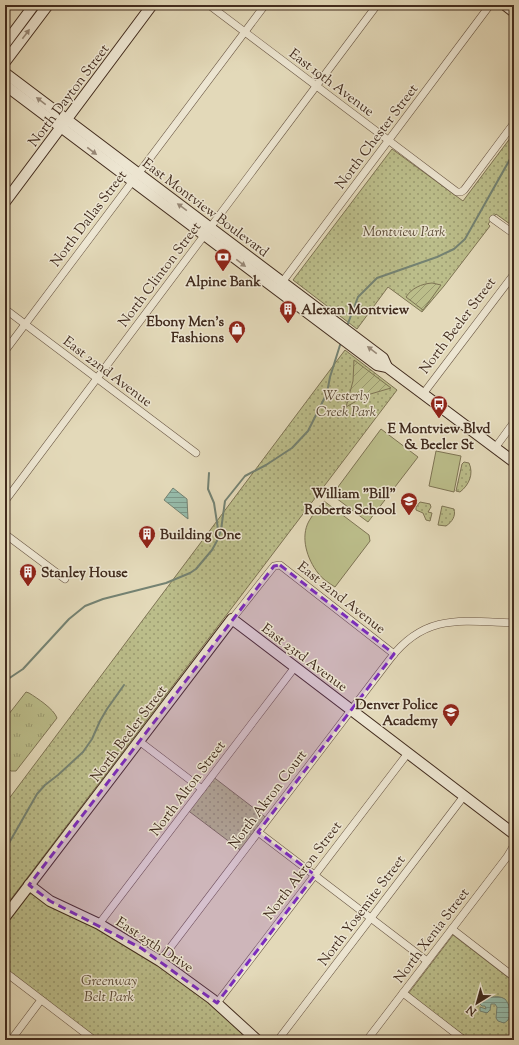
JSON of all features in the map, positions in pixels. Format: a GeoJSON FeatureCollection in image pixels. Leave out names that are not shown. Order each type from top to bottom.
{"type":"FeatureCollection","features":[{"type":"Feature","properties":{"kind":"street"},"geometry":{"type":"LineString","coordinates":[[5,44],[34,5]]}},
{"type":"Feature","properties":{"kind":"street"},"geometry":{"type":"LineString","coordinates":[[5,62],[48,5]]}},
{"type":"Feature","properties":{"kind":"street","name":"North Dayton Street"},"geometry":{"type":"LineString","coordinates":[[5,202],[152,5]]}},
{"type":"Feature","properties":{"kind":"street","name":"East 19th Avenue"},"geometry":{"type":"LineString","coordinates":[[208,5],[457,192],[464,190],[514,123]]}},
{"type":"Feature","properties":{"kind":"street","name":"North Dallas Street"},"geometry":{"type":"LineString","coordinates":[[5,350],[265,5]]}},
{"type":"Feature","properties":{"kind":"street","name":"North Clinton Street"},"geometry":{"type":"LineString","coordinates":[[5,500],[377,5]]}},
{"type":"Feature","properties":{"kind":"street","name":"North Chester Street"},"geometry":{"type":"LineString","coordinates":[[280,286],[490,5]]}},
{"type":"Feature","properties":{"kind":"street"},"geometry":{"type":"LineString","coordinates":[[505,5],[514,12]]}},
{"type":"Feature","properties":{"kind":"street","name":"East Montview Boulevard"},"geometry":{"type":"LineString","coordinates":[[5,73],[64,124]]}},
{"type":"Feature","properties":{"kind":"street","name":"East Montview Boulevard"},"geometry":{"type":"LineString","coordinates":[[5,85],[64,124],[136,177],[352,341],[383,358],[387,367],[514,462]]}},
{"type":"Feature","properties":{"kind":"street"},"geometry":{"type":"LineString","coordinates":[[493,219],[514,234]]}},
{"type":"Feature","properties":{"kind":"street","name":"North Beeler Street"},"geometry":{"type":"LineString","coordinates":[[423,394],[514,274]]}},
{"type":"Feature","properties":{"kind":"street","name":"East 22nd Avenue"},"geometry":{"type":"LineString","coordinates":[[5,309],[196,453]]}},
{"type":"Feature","properties":{"kind":"street"},"geometry":{"type":"LineString","coordinates":[[495,448],[514,422]]}},
{"type":"Feature","properties":{"kind":"street"},"geometry":{"type":"LineString","coordinates":[[5,534],[65,579]]}},
{"type":"Feature","properties":{"kind":"street","name":"East 22nd Avenue"},"geometry":{"type":"LineString","coordinates":[[274,566],[280,565],[394,654]]}},
{"type":"Feature","properties":{"kind":"street","name":"North Beeler Street"},"geometry":{"type":"LineString","coordinates":[[5,917],[274,566]]}},
{"type":"Feature","properties":{"kind":"street","name":"East 23rd Avenue"},"geometry":{"type":"LineString","coordinates":[[232,619],[514,834]]}},
{"type":"Feature","properties":{"kind":"street","name":"North Akron Court"},"geometry":{"type":"LineString","coordinates":[[160,961],[394,654],[405,642],[414,635],[434,625],[456,621],[514,623]]}},
{"type":"Feature","properties":{"kind":"street","name":"North Alton Street"},"geometry":{"type":"LineString","coordinates":[[98,924],[295,667]]}},
{"type":"Feature","properties":{"kind":"street"},"geometry":{"type":"LineString","coordinates":[[139,741],[202,789]]}},
{"type":"Feature","properties":{"kind":"street","name":"North Akron Street"},"geometry":{"type":"LineString","coordinates":[[217,1003],[408,753]]}},
{"type":"Feature","properties":{"kind":"street","name":"North Yosemite Street"},"geometry":{"type":"LineString","coordinates":[[278,1040],[464,796]]}},
{"type":"Feature","properties":{"kind":"street"},"geometry":{"type":"LineString","coordinates":[[258,832],[427,961]]}},
{"type":"Feature","properties":{"kind":"street","name":"North Xenia Street"},"geometry":{"type":"LineString","coordinates":[[367,1040],[507,857],[514,845]]}},
{"type":"Feature","properties":{"kind":"street","name":"East 25th Drive"},"geometry":{"type":"LineString","coordinates":[[29,886],[50,902],[98,924],[160,961],[217,1003],[257,1040]]}},
{"type":"Feature","properties":{"kind":"street"},"geometry":{"type":"LineString","coordinates":[[452,929],[514,977]]}},
{"type":"Feature","properties":{"kind":"street"},"geometry":{"type":"LineString","coordinates":[[5,972],[94,1040]]}},
{"type":"Feature","properties":{"kind":"street"},"geometry":{"type":"LineString","coordinates":[[403,993],[460,1039]]}},
{"type":"Feature","properties":{"kind":"street"},"geometry":{"type":"LineString","coordinates":[[10,1040],[41,1000]]}},
{"type":"Feature","properties":{"kind":"highlighted area"},"geometry":{"type":"Polygon","coordinates":[[[280,565],[394,654],[258,832],[315,875],[217,1003],[141,948],[50,901],[29,885],[274,566],[280,565]]]}},
{"type":"Feature","properties":{"kind":"green space","name":"Montview Park"},"geometry":{"type":"Polygon","coordinates":[[[514,133],[514,227],[496,214],[488,224],[490,226],[422,312],[388,287],[357,329],[293,280],[392,149],[463,201],[514,133]]]}},
{"type":"Feature","properties":{"kind":"green space"},"geometry":{"type":"Polygon","coordinates":[[[432,283],[441,285],[423,310],[406,297],[417,287],[432,283]]]}},
{"type":"Feature","properties":{"kind":"green space","name":"Westerly Creek Park"},"geometry":{"type":"Polygon","coordinates":[[[345,350],[397,390],[5,907],[5,804],[345,350]]]}},
{"type":"Feature","properties":{"kind":"green space"},"geometry":{"type":"Polygon","coordinates":[[[354,360],[391,388],[367,395],[346,407],[353,381],[354,360]]]}},
{"type":"Feature","properties":{"kind":"green space"},"geometry":{"type":"Polygon","coordinates":[[[381,429],[418,457],[368,522],[332,495],[381,429]]]}},
{"type":"Feature","properties":{"kind":"green space"},"geometry":{"type":"Polygon","coordinates":[[[436,451],[461,456],[454,492],[429,486],[436,451]]]}},
{"type":"Feature","properties":{"kind":"green space"},"geometry":{"type":"Polygon","coordinates":[[[464,462],[469,463],[471,475],[468,483],[460,492],[456,491],[462,464],[464,462]]]}},
{"type":"Feature","properties":{"kind":"green space"},"geometry":{"type":"Polygon","coordinates":[[[324,501],[369,535],[370,541],[335,587],[326,581],[314,567],[308,555],[305,541],[306,527],[314,513],[324,501]]]}},
{"type":"Feature","properties":{"kind":"green space"},"geometry":{"type":"Polygon","coordinates":[[[420,502],[430,504],[431,507],[428,512],[432,513],[430,521],[426,520],[423,513],[416,510],[416,507],[420,502]]]}},
{"type":"Feature","properties":{"kind":"green space"},"geometry":{"type":"Polygon","coordinates":[[[442,506],[454,509],[453,519],[446,526],[438,525],[442,506]]]}},
{"type":"Feature","properties":{"kind":"green space"},"geometry":{"type":"Polygon","coordinates":[[[26,692],[45,704],[57,718],[16,771],[11,771],[5,767],[5,719],[26,692]]]}},
{"type":"Feature","properties":{"kind":"green space"},"geometry":{"type":"Polygon","coordinates":[[[212,776],[268,819],[243,852],[186,809],[212,776]]]}},
{"type":"Feature","properties":{"kind":"green space","name":"Greenway Belt Park"},"geometry":{"type":"Polygon","coordinates":[[[29,885],[141,948],[257,1040],[94,1040],[5,972],[5,917],[29,885]]]}},
{"type":"Feature","properties":{"kind":"green space"},"geometry":{"type":"Polygon","coordinates":[[[453,935],[514,982],[514,1040],[470,1040],[408,994],[453,935]]]}},
{"type":"Feature","properties":{"kind":"shaded area"},"geometry":{"type":"Polygon","coordinates":[[[173,488],[187,499],[188,519],[164,500],[173,488]]]}},
{"type":"Feature","properties":{"kind":"shaded area"},"geometry":{"type":"Polygon","coordinates":[[[486,996],[505,999],[510,1009],[509,1019],[507,1021],[504,1023],[498,1021],[496,1018],[497,1007],[495,1004],[491,1004],[490,1010],[487,1013],[480,1011],[480,1007],[486,1009],[485,1006],[482,1006],[479,1003],[482,998],[486,996]]]}},
{"type":"Feature","properties":{"kind":"waterway"},"geometry":{"type":"LineString","coordinates":[[347,326],[358,297],[377,278],[437,257],[454,249],[465,239],[514,152]]}},
{"type":"Feature","properties":{"kind":"waterway"},"geometry":{"type":"LineString","coordinates":[[5,681],[23,669],[69,619],[85,606],[103,599],[166,583],[196,569],[212,550],[218,539],[221,530],[225,501],[245,476],[266,465],[292,448],[308,431],[327,393],[330,377],[341,342]]}},
{"type":"Feature","properties":{"kind":"waterway"},"geometry":{"type":"LineString","coordinates":[[209,473],[208,489],[214,503],[218,529],[221,530]]}},
{"type":"Feature","properties":{"kind":"waterway"},"geometry":{"type":"LineString","coordinates":[[5,850],[37,794],[45,785],[83,752],[92,739],[107,709],[124,685]]}},
{"type":"Feature","properties":{"kind":"place","name":"Alpine Bank"},"geometry":{"type":"Point","coordinates":[223,272]}},
{"type":"Feature","properties":{"kind":"place","name":"Alexan Montview"},"geometry":{"type":"Point","coordinates":[288,324]}},
{"type":"Feature","properties":{"kind":"place","name":"Ebony Men's Fashions"},"geometry":{"type":"Point","coordinates":[237,344]}},
{"type":"Feature","properties":{"kind":"place","name":"E Montview Blvd & Beeler St"},"geometry":{"type":"Point","coordinates":[439,419]}},
{"type":"Feature","properties":{"kind":"place","name":"William \"Bill\" Roberts School"},"geometry":{"type":"Point","coordinates":[409,516]}},
{"type":"Feature","properties":{"kind":"place","name":"Building One"},"geometry":{"type":"Point","coordinates":[147,549]}},
{"type":"Feature","properties":{"kind":"place","name":"Stanley House"},"geometry":{"type":"Point","coordinates":[28,587]}},
{"type":"Feature","properties":{"kind":"place","name":"Denver Police Academy"},"geometry":{"type":"Point","coordinates":[451,727]}}]}
